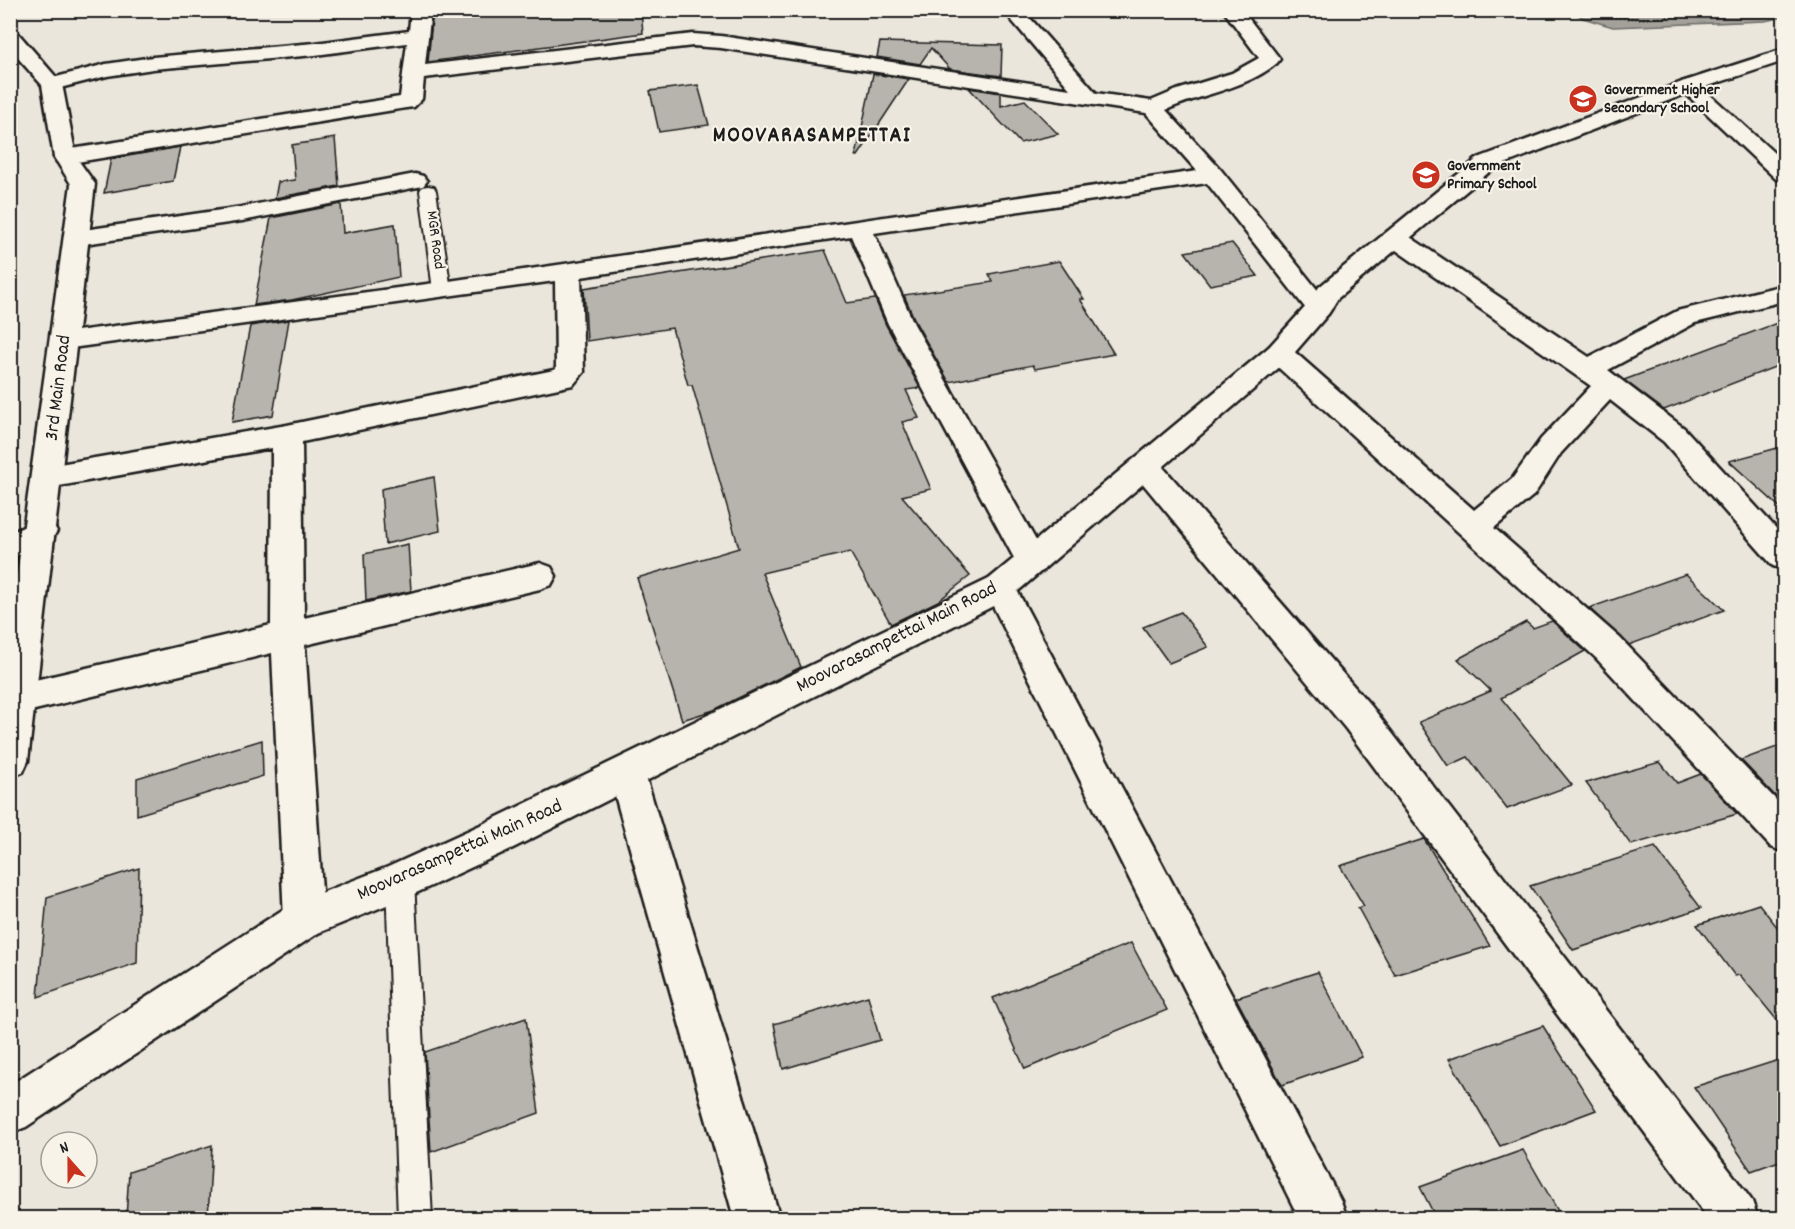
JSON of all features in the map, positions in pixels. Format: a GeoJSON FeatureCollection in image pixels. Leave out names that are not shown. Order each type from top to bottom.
{"type":"FeatureCollection","features":[{"type":"Feature","properties":{"kind":"street"},"geometry":{"type":"LineString","coordinates":[[65,157],[410,100],[421,10]]}},
{"type":"Feature","properties":{"kind":"street"},"geometry":{"type":"LineString","coordinates":[[1012,10],[1090,99]]}},
{"type":"Feature","properties":{"kind":"street"},"geometry":{"type":"LineString","coordinates":[[412,73],[693,40],[721,42],[1153,108],[1184,94],[1229,83],[1258,71],[1270,59],[1232,10]]}},
{"type":"Feature","properties":{"kind":"street"},"geometry":{"type":"LineString","coordinates":[[10,36],[52,84],[106,70],[153,63],[315,49],[417,36]]}},
{"type":"Feature","properties":{"kind":"street","name":"Moovarasampettai Main Road"},"geometry":{"type":"LineString","coordinates":[[10,1112],[304,919],[400,881],[627,774],[1000,588],[1279,353],[1328,293],[1486,163],[1689,86],[1785,55]]}},
{"type":"Feature","properties":{"kind":"street","name":"3rd Main Road"},"geometry":{"type":"LineString","coordinates":[[10,761],[48,477],[83,184],[65,157],[52,84]]}},
{"type":"Feature","properties":{"kind":"street"},"geometry":{"type":"LineString","coordinates":[[1689,86],[1785,174]]}},
{"type":"Feature","properties":{"kind":"street"},"geometry":{"type":"LineString","coordinates":[[1153,108],[1213,175],[1318,308]]}},
{"type":"Feature","properties":{"kind":"street"},"geometry":{"type":"LineString","coordinates":[[64,340],[442,290],[1213,175]]}},
{"type":"Feature","properties":{"kind":"street"},"geometry":{"type":"LineString","coordinates":[[76,238],[422,186]]}},
{"type":"Feature","properties":{"kind":"street"},"geometry":{"type":"LineString","coordinates":[[860,228],[901,324],[1032,562]]}},
{"type":"Feature","properties":{"kind":"street"},"geometry":{"type":"LineString","coordinates":[[1395,238],[1598,376],[1674,435],[1785,557]]}},
{"type":"Feature","properties":{"kind":"street"},"geometry":{"type":"LineString","coordinates":[[48,477],[287,435],[563,378],[570,372],[568,271]]}},
{"type":"Feature","properties":{"kind":"street"},"geometry":{"type":"LineString","coordinates":[[1473,528],[1523,488],[1598,376],[1686,317],[1785,293]]}},
{"type":"Feature","properties":{"kind":"street"},"geometry":{"type":"LineString","coordinates":[[1279,353],[1608,648],[1785,834]]}},
{"type":"Feature","properties":{"kind":"street"},"geometry":{"type":"LineString","coordinates":[[287,435],[288,636],[304,919]]}},
{"type":"Feature","properties":{"kind":"street"},"geometry":{"type":"LineString","coordinates":[[1145,466],[1359,718],[1710,1181],[1735,1218]]}},
{"type":"Feature","properties":{"kind":"street"},"geometry":{"type":"LineString","coordinates":[[10,547],[41,531]]}},
{"type":"Feature","properties":{"kind":"street"},"geometry":{"type":"LineString","coordinates":[[18,699],[540,576]]}},
{"type":"Feature","properties":{"kind":"street"},"geometry":{"type":"LineString","coordinates":[[1000,588],[1324,1218]]}},
{"type":"Feature","properties":{"kind":"street"},"geometry":{"type":"LineString","coordinates":[[627,774],[757,1218]]}},
{"type":"Feature","properties":{"kind":"lane","name":"MGR Road"},"geometry":{"type":"LineString","coordinates":[[422,186],[442,290]]}},
{"type":"Feature","properties":{"kind":"lane"},"geometry":{"type":"LineString","coordinates":[[400,881],[415,1218]]}},
{"type":"Feature","properties":{"kind":"path"},"geometry":{"type":"LineString","coordinates":[[1584,10],[1614,18],[1674,16],[1718,10]]}},
{"type":"Feature","properties":{"kind":"shaded area"},"geometry":{"type":"Polygon","coordinates":[[[1784,10],[1784,17],[1765,21],[1613,27],[1583,18],[1572,11],[1784,10]]]}},
{"type":"Feature","properties":{"kind":"building"},"geometry":{"type":"Polygon","coordinates":[[[433,10],[641,10],[643,33],[428,62],[433,10]]]}},
{"type":"Feature","properties":{"kind":"building"},"geometry":{"type":"Polygon","coordinates":[[[880,42],[1002,45],[1001,76],[950,69],[931,48],[920,64],[877,57],[880,42]]]}},
{"type":"Feature","properties":{"kind":"building"},"geometry":{"type":"Polygon","coordinates":[[[873,74],[909,79],[856,156],[873,74]]]}},
{"type":"Feature","properties":{"kind":"building"},"geometry":{"type":"Polygon","coordinates":[[[698,85],[709,125],[659,132],[650,91],[698,85]]]}},
{"type":"Feature","properties":{"kind":"building"},"geometry":{"type":"Polygon","coordinates":[[[969,88],[1001,93],[1001,106],[1025,100],[1058,134],[1020,143],[969,88]]]}},
{"type":"Feature","properties":{"kind":"building"},"geometry":{"type":"Polygon","coordinates":[[[335,138],[339,186],[275,198],[278,182],[295,180],[292,145],[335,138]]]}},
{"type":"Feature","properties":{"kind":"building"},"geometry":{"type":"Polygon","coordinates":[[[180,147],[173,181],[104,193],[111,159],[180,147]]]}},
{"type":"Feature","properties":{"kind":"building"},"geometry":{"type":"Polygon","coordinates":[[[341,204],[343,233],[395,224],[399,277],[292,300],[254,305],[271,218],[341,204]]]}},
{"type":"Feature","properties":{"kind":"building"},"geometry":{"type":"Polygon","coordinates":[[[1232,243],[1258,276],[1210,285],[1185,252],[1232,243]]]}},
{"type":"Feature","properties":{"kind":"building"},"geometry":{"type":"Polygon","coordinates":[[[825,250],[847,303],[875,299],[886,325],[920,388],[906,390],[919,418],[902,422],[931,489],[902,496],[970,576],[938,601],[891,624],[850,552],[762,573],[801,667],[714,710],[682,720],[637,578],[739,548],[692,385],[688,385],[672,328],[587,341],[584,288],[825,250]]]}},
{"type":"Feature","properties":{"kind":"building"},"geometry":{"type":"Polygon","coordinates":[[[1059,261],[1084,299],[1080,299],[1114,354],[1035,369],[1033,365],[949,382],[916,323],[904,295],[993,282],[989,274],[1059,261]]]}},
{"type":"Feature","properties":{"kind":"building"},"geometry":{"type":"Polygon","coordinates":[[[289,320],[273,415],[232,422],[250,326],[289,320]]]}},
{"type":"Feature","properties":{"kind":"building"},"geometry":{"type":"Polygon","coordinates":[[[1785,320],[1785,363],[1664,410],[1624,380],[1785,320]]]}},
{"type":"Feature","properties":{"kind":"building"},"geometry":{"type":"Polygon","coordinates":[[[1785,446],[1785,512],[1729,461],[1785,446]]]}},
{"type":"Feature","properties":{"kind":"building"},"geometry":{"type":"Polygon","coordinates":[[[434,477],[440,531],[385,544],[381,489],[434,477]]]}},
{"type":"Feature","properties":{"kind":"building"},"geometry":{"type":"Polygon","coordinates":[[[408,544],[411,591],[366,601],[364,554],[408,544]]]}},
{"type":"Feature","properties":{"kind":"building"},"geometry":{"type":"Polygon","coordinates":[[[1686,574],[1724,610],[1629,645],[1589,608],[1686,574]]]}},
{"type":"Feature","properties":{"kind":"building"},"geometry":{"type":"Polygon","coordinates":[[[1181,612],[1208,647],[1169,663],[1143,627],[1181,612]]]}},
{"type":"Feature","properties":{"kind":"building"},"geometry":{"type":"Polygon","coordinates":[[[1552,621],[1585,651],[1501,698],[1572,785],[1507,809],[1468,757],[1448,766],[1419,722],[1491,691],[1458,659],[1526,622],[1533,628],[1552,621]]]}},
{"type":"Feature","properties":{"kind":"building"},"geometry":{"type":"Polygon","coordinates":[[[262,740],[263,776],[137,815],[137,778],[262,740]]]}},
{"type":"Feature","properties":{"kind":"building"},"geometry":{"type":"Polygon","coordinates":[[[1785,744],[1785,800],[1780,801],[1741,760],[1785,744]]]}},
{"type":"Feature","properties":{"kind":"building"},"geometry":{"type":"Polygon","coordinates":[[[1660,762],[1677,783],[1701,774],[1737,814],[1631,845],[1586,783],[1660,762]]]}},
{"type":"Feature","properties":{"kind":"building"},"geometry":{"type":"Polygon","coordinates":[[[1424,839],[1490,946],[1395,975],[1358,908],[1364,906],[1340,866],[1424,839]]]}},
{"type":"Feature","properties":{"kind":"building"},"geometry":{"type":"Polygon","coordinates":[[[1655,847],[1701,908],[1573,950],[1530,886],[1655,847]]]}},
{"type":"Feature","properties":{"kind":"building"},"geometry":{"type":"Polygon","coordinates":[[[139,868],[137,963],[38,997],[47,897],[139,868]]]}},
{"type":"Feature","properties":{"kind":"building"},"geometry":{"type":"Polygon","coordinates":[[[1759,904],[1785,937],[1785,1030],[1740,975],[1735,976],[1697,925],[1759,904]]]}},
{"type":"Feature","properties":{"kind":"building"},"geometry":{"type":"Polygon","coordinates":[[[1131,943],[1167,1010],[1025,1069],[993,998],[1131,943]]]}},
{"type":"Feature","properties":{"kind":"building"},"geometry":{"type":"Polygon","coordinates":[[[1318,972],[1362,1057],[1282,1085],[1236,998],[1318,972]]]}},
{"type":"Feature","properties":{"kind":"building"},"geometry":{"type":"Polygon","coordinates":[[[868,996],[880,1040],[783,1069],[774,1024],[868,996]]]}},
{"type":"Feature","properties":{"kind":"building"},"geometry":{"type":"Polygon","coordinates":[[[526,1018],[539,1113],[431,1152],[425,1052],[526,1018]]]}},
{"type":"Feature","properties":{"kind":"building"},"geometry":{"type":"Polygon","coordinates":[[[1543,1026],[1596,1110],[1500,1146],[1449,1059],[1543,1026]]]}},
{"type":"Feature","properties":{"kind":"building"},"geometry":{"type":"Polygon","coordinates":[[[1785,1058],[1785,1159],[1751,1171],[1694,1087],[1785,1058]]]}},
{"type":"Feature","properties":{"kind":"building"},"geometry":{"type":"Polygon","coordinates":[[[212,1145],[208,1218],[126,1218],[129,1172],[212,1145]]]}},
{"type":"Feature","properties":{"kind":"building"},"geometry":{"type":"Polygon","coordinates":[[[1523,1150],[1562,1218],[1436,1218],[1420,1187],[1523,1150]]]}},
{"type":"Feature","properties":{"kind":"place","name":"Government Higher Secondary School"},"geometry":{"type":"Point","coordinates":[1583,99]}},
{"type":"Feature","properties":{"kind":"place","name":"Government Primary School"},"geometry":{"type":"Point","coordinates":[1426,175]}},
{"type":"Feature","properties":{"kind":"district","name":"MOOVARASAMPETTAI"},"geometry":{"type":"Point","coordinates":[812,136]}}]}
